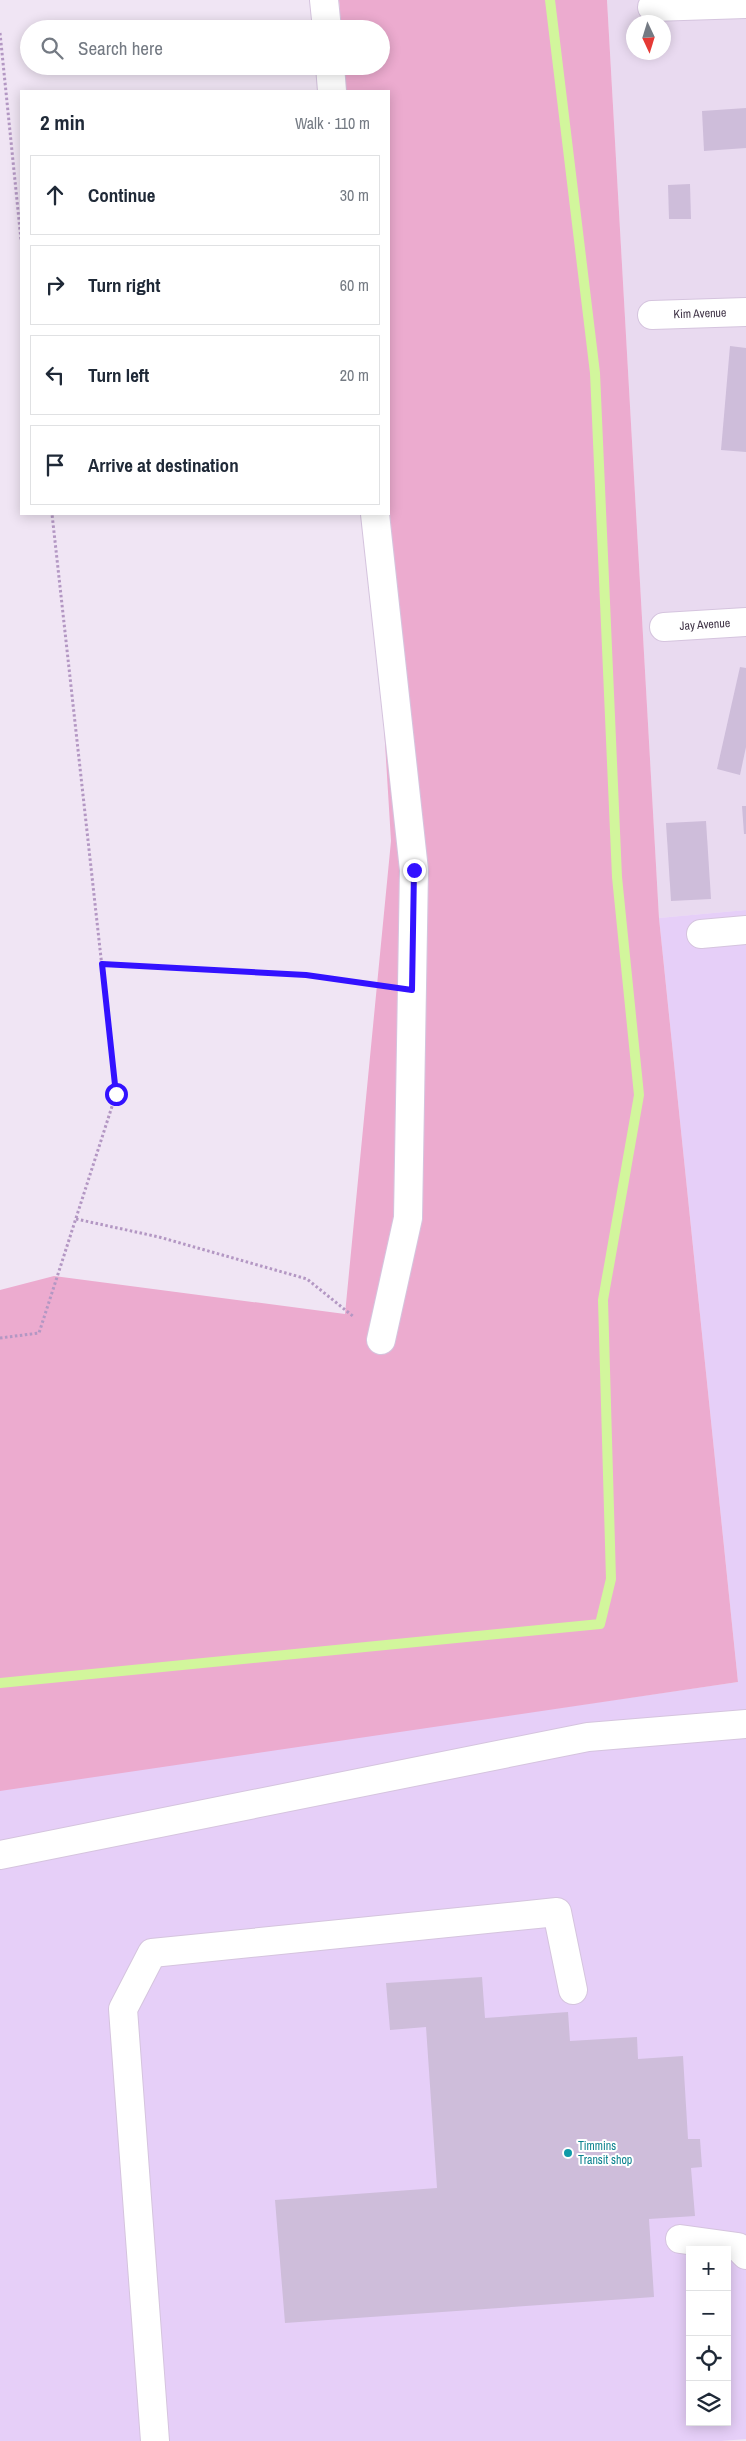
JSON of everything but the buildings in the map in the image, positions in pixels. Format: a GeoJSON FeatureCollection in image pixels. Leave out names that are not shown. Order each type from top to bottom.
{"type":"FeatureCollection","features":[{"type":"Feature","properties":{"kind":"street"},"geometry":{"type":"LineString","coordinates":[[324,0],[326,20]]}},
{"type":"Feature","properties":{"kind":"street"},"geometry":{"type":"LineString","coordinates":[[652,7],[746,4]]}},
{"type":"Feature","properties":{"kind":"street"},"geometry":{"type":"LineString","coordinates":[[331,75],[332,90]]}},
{"type":"Feature","properties":{"kind":"street","name":"Kim Avenue"},"geometry":{"type":"LineString","coordinates":[[652,315],[746,312]]}},
{"type":"Feature","properties":{"kind":"street"},"geometry":{"type":"LineString","coordinates":[[375,515],[414,870],[408,1218],[382,1340]]}},
{"type":"Feature","properties":{"kind":"street","name":"Jay Avenue"},"geometry":{"type":"LineString","coordinates":[[664,627],[746,622]]}},
{"type":"Feature","properties":{"kind":"street"},"geometry":{"type":"LineString","coordinates":[[701,934],[746,930]]}},
{"type":"Feature","properties":{"kind":"street"},"geometry":{"type":"LineString","coordinates":[[0,1855],[588,1737],[746,1724]]}},
{"type":"Feature","properties":{"kind":"street"},"geometry":{"type":"LineString","coordinates":[[155,2441],[123,2009],[152,1953],[557,1912],[573,1990]]}},
{"type":"Feature","properties":{"kind":"street"},"geometry":{"type":"LineString","coordinates":[[680,2239],[738,2247],[746,2255]]}},
{"type":"Feature","properties":{"kind":"path"},"geometry":{"type":"LineString","coordinates":[[0,33],[20,230]]}},
{"type":"Feature","properties":{"kind":"path"},"geometry":{"type":"LineString","coordinates":[[0,1338],[39,1333],[116,1094],[52,515]]}},
{"type":"Feature","properties":{"kind":"path"},"geometry":{"type":"LineString","coordinates":[[102,964],[306,975],[412,990]]}},
{"type":"Feature","properties":{"kind":"path"},"geometry":{"type":"LineString","coordinates":[[76,1219],[159,1237],[307,1279],[382,1340]]}},
{"type":"Feature","properties":{"kind":"shaded area"},"geometry":{"type":"Polygon","coordinates":[[[339,0],[607,0],[659,918],[738,1682],[0,1791],[0,1290],[54,1276],[345,1314],[391,841],[371,515],[390,515],[390,90],[345,90],[344,75],[390,75],[390,20],[340,20],[339,0]]]}},
{"type":"Feature","properties":{"kind":"shaded area"},"geometry":{"type":"Polygon","coordinates":[[[607,0],[746,0],[746,910],[659,918],[607,0]]]}},
{"type":"Feature","properties":{"kind":"shaded area"},"geometry":{"type":"Polygon","coordinates":[[[746,910],[746,2439],[721,2441],[0,2441],[0,1789],[738,1682],[659,918],[746,910]]]}},
{"type":"Feature","properties":{"kind":"waterway"},"geometry":{"type":"LineString","coordinates":[[0,1683],[600,1624],[611,1579],[603,1300],[639,1095],[617,877],[595,373],[550,0]]}},
{"type":"Feature","properties":{"kind":"place","name":"Timmins Transit shop"},"geometry":{"type":"Point","coordinates":[568,2153]}},
{"type":"Feature","properties":{"kind":"route"},"geometry":{"type":"LineString","coordinates":[[116,1094],[102,964],[306,975],[412,990],[414,870]]}}]}
